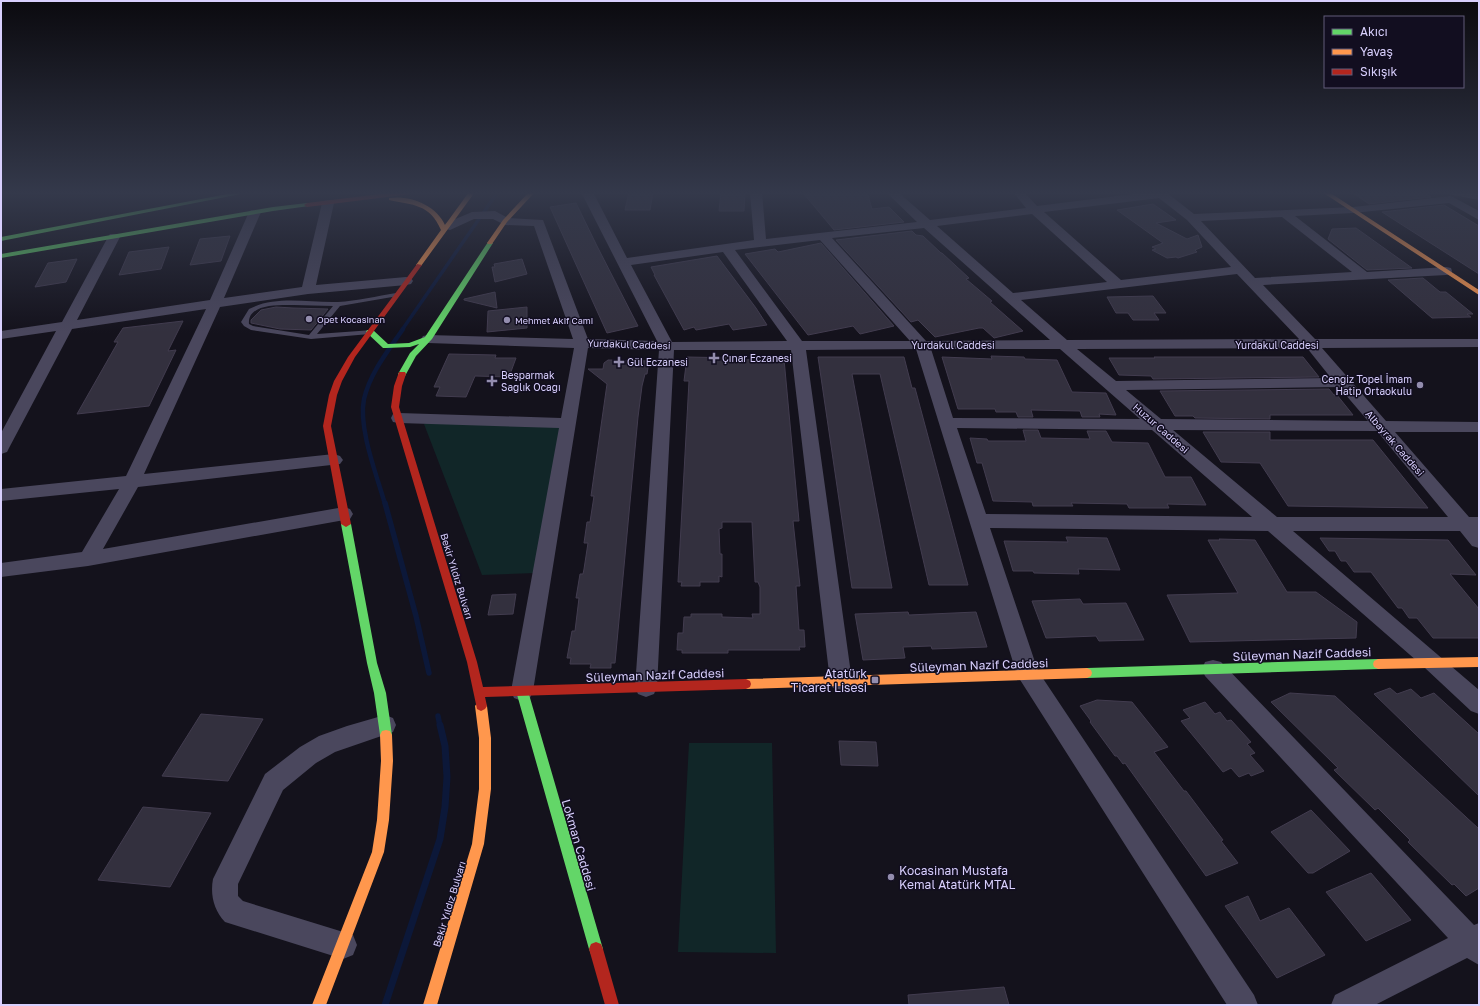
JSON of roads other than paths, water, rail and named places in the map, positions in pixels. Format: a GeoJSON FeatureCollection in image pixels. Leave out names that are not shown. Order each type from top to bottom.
{"type":"FeatureCollection","features":[{"type":"Feature","properties":{"kind":"main road"},"geometry":{"type":"LineString","coordinates":[[1,256],[102,239]]}},
{"type":"Feature","properties":{"kind":"main road"},"geometry":{"type":"LineString","coordinates":[[319,1005],[378,852],[386,790],[385,725],[327,426],[328,414],[334,390],[346,364],[406,281],[439,239]]}},
{"type":"Feature","properties":{"kind":"main road","name":"Bekir Yıldız Bulvarı"},"geometry":{"type":"LineString","coordinates":[[430,1005],[478,844],[486,789],[486,763],[483,714],[472,662],[395,407],[399,378],[404,367],[414,353],[428,339],[488,239]]}},
{"type":"Feature","properties":{"kind":"main road"},"geometry":{"type":"LineString","coordinates":[[1397,239],[1479,293]]}},
{"type":"Feature","properties":{"kind":"main road"},"geometry":{"type":"LineString","coordinates":[[370,332],[386,346],[410,345],[428,339]]}},
{"type":"Feature","properties":{"kind":"main road","name":"Süleyman Nazif Caddesi"},"geometry":{"type":"LineString","coordinates":[[479,692],[1433,662],[1479,662]]}},
{"type":"Feature","properties":{"kind":"main road","name":"Lokman Caddesi"},"geometry":{"type":"LineString","coordinates":[[522,691],[612,1005]]}},
{"type":"Feature","properties":{"kind":"street"},"geometry":{"type":"LineString","coordinates":[[1,448],[113,239]]}},
{"type":"Feature","properties":{"kind":"street"},"geometry":{"type":"LineString","coordinates":[[88,559],[132,482],[215,304],[243,239]]}},
{"type":"Feature","properties":{"kind":"street"},"geometry":{"type":"LineString","coordinates":[[308,290],[320,239]]}},
{"type":"Feature","properties":{"kind":"street"},"geometry":{"type":"LineString","coordinates":[[522,691],[582,343],[545,239]]}},
{"type":"Feature","properties":{"kind":"street"},"geometry":{"type":"LineString","coordinates":[[612,239],[667,346],[646,687]]}},
{"type":"Feature","properties":{"kind":"street"},"geometry":{"type":"LineString","coordinates":[[760,239],[760,243]]}},
{"type":"Feature","properties":{"kind":"street"},"geometry":{"type":"LineString","coordinates":[[624,262],[796,239]]}},
{"type":"Feature","properties":{"kind":"street"},"geometry":{"type":"LineString","coordinates":[[826,239],[922,345],[1028,675],[1244,1005]]}},
{"type":"Feature","properties":{"kind":"street","name":"Huzur Caddesi"},"geometry":{"type":"LineString","coordinates":[[944,239],[1065,346],[1433,662],[1479,704]]}},
{"type":"Feature","properties":{"kind":"street"},"geometry":{"type":"LineString","coordinates":[[1067,239],[1118,284]]}},
{"type":"Feature","properties":{"kind":"street","name":"Albayrak Caddesi"},"geometry":{"type":"LineString","coordinates":[[1211,239],[1311,344],[1381,426],[1472,524],[1479,541]]}},
{"type":"Feature","properties":{"kind":"street"},"geometry":{"type":"LineString","coordinates":[[1317,239],[1365,276]]}},
{"type":"Feature","properties":{"kind":"street"},"geometry":{"type":"LineString","coordinates":[[726,248],[798,346],[841,681]]}},
{"type":"Feature","properties":{"kind":"street"},"geometry":{"type":"LineString","coordinates":[[1009,296],[1240,270]]}},
{"type":"Feature","properties":{"kind":"street"},"geometry":{"type":"LineString","coordinates":[[1252,282],[1446,271]]}},
{"type":"Feature","properties":{"kind":"street"},"geometry":{"type":"LineString","coordinates":[[1,335],[308,290],[406,281]]}},
{"type":"Feature","properties":{"kind":"street","name":"Yurdakul Caddesi"},"geometry":{"type":"LineString","coordinates":[[428,339],[667,346],[1065,346],[1479,343]]}},
{"type":"Feature","properties":{"kind":"street"},"geometry":{"type":"LineString","coordinates":[[1112,386],[1343,382]]}},
{"type":"Feature","properties":{"kind":"street"},"geometry":{"type":"LineString","coordinates":[[398,418],[569,423]]}},
{"type":"Feature","properties":{"kind":"street"},"geometry":{"type":"LineString","coordinates":[[947,423],[1479,427]]}},
{"type":"Feature","properties":{"kind":"street"},"geometry":{"type":"LineString","coordinates":[[1,496],[334,460]]}},
{"type":"Feature","properties":{"kind":"street"},"geometry":{"type":"LineString","coordinates":[[1,570],[88,559],[344,514]]}},
{"type":"Feature","properties":{"kind":"street"},"geometry":{"type":"LineString","coordinates":[[978,521],[1272,524],[1472,524]]}},
{"type":"Feature","properties":{"kind":"street"},"geometry":{"type":"LineString","coordinates":[[1213,669],[1476,943],[1345,1005]]}},
{"type":"Feature","properties":{"kind":"street"},"geometry":{"type":"LineString","coordinates":[[342,945],[235,912],[228,906],[224,896],[225,884],[274,782],[290,768],[327,744],[346,736],[385,725]]}},
{"type":"Feature","properties":{"kind":"lane"},"geometry":{"type":"LineString","coordinates":[[370,332],[311,337],[251,328],[246,325],[245,322],[246,316],[253,309],[270,305],[309,302],[338,304],[396,295]]}},
{"type":"Feature","properties":{"kind":"lane"},"geometry":{"type":"LineString","coordinates":[[311,337],[338,304]]}},
{"type":"Feature","properties":{"kind":"waterway"},"geometry":{"type":"LineString","coordinates":[[402,330],[465,239]]}},
{"type":"Feature","properties":{"kind":"waterway"},"geometry":{"type":"LineString","coordinates":[[385,504],[366,438],[363,411],[364,399],[375,371],[403,329]]}},
{"type":"Feature","properties":{"kind":"waterway"},"geometry":{"type":"LineString","coordinates":[[385,503],[416,616],[429,673]]}},
{"type":"Feature","properties":{"kind":"waterway"},"geometry":{"type":"LineString","coordinates":[[438,716],[440,726]]}},
{"type":"Feature","properties":{"kind":"waterway"},"geometry":{"type":"LineString","coordinates":[[385,1005],[440,839],[445,807],[447,777],[445,746],[440,725]]}},
{"type":"Feature","properties":{"kind":"place","name":"Opet Kocasinan"},"geometry":{"type":"Point","coordinates":[309,319]}},
{"type":"Feature","properties":{"kind":"place","name":"Mehmet Akif Cami"},"geometry":{"type":"Point","coordinates":[507,320]}},
{"type":"Feature","properties":{"kind":"place","name":"Çınar Eczanesi"},"geometry":{"type":"Point","coordinates":[714,358]}},
{"type":"Feature","properties":{"kind":"place","name":"Gül Eczanesi"},"geometry":{"type":"Point","coordinates":[619,362]}},
{"type":"Feature","properties":{"kind":"place","name":"Beşparmak Sağlık Ocağı"},"geometry":{"type":"Point","coordinates":[492,381]}},
{"type":"Feature","properties":{"kind":"place","name":"Cengiz Topel İmam Hatip Ortaokulu"},"geometry":{"type":"Point","coordinates":[1420,385]}},
{"type":"Feature","properties":{"kind":"place","name":"Atatürk Ticaret Lisesi"},"geometry":{"type":"Point","coordinates":[875,680]}},
{"type":"Feature","properties":{"kind":"place","name":"Kocasinan Mustafa Kemal Atatürk MTAL"},"geometry":{"type":"Point","coordinates":[891,877]}}]}
